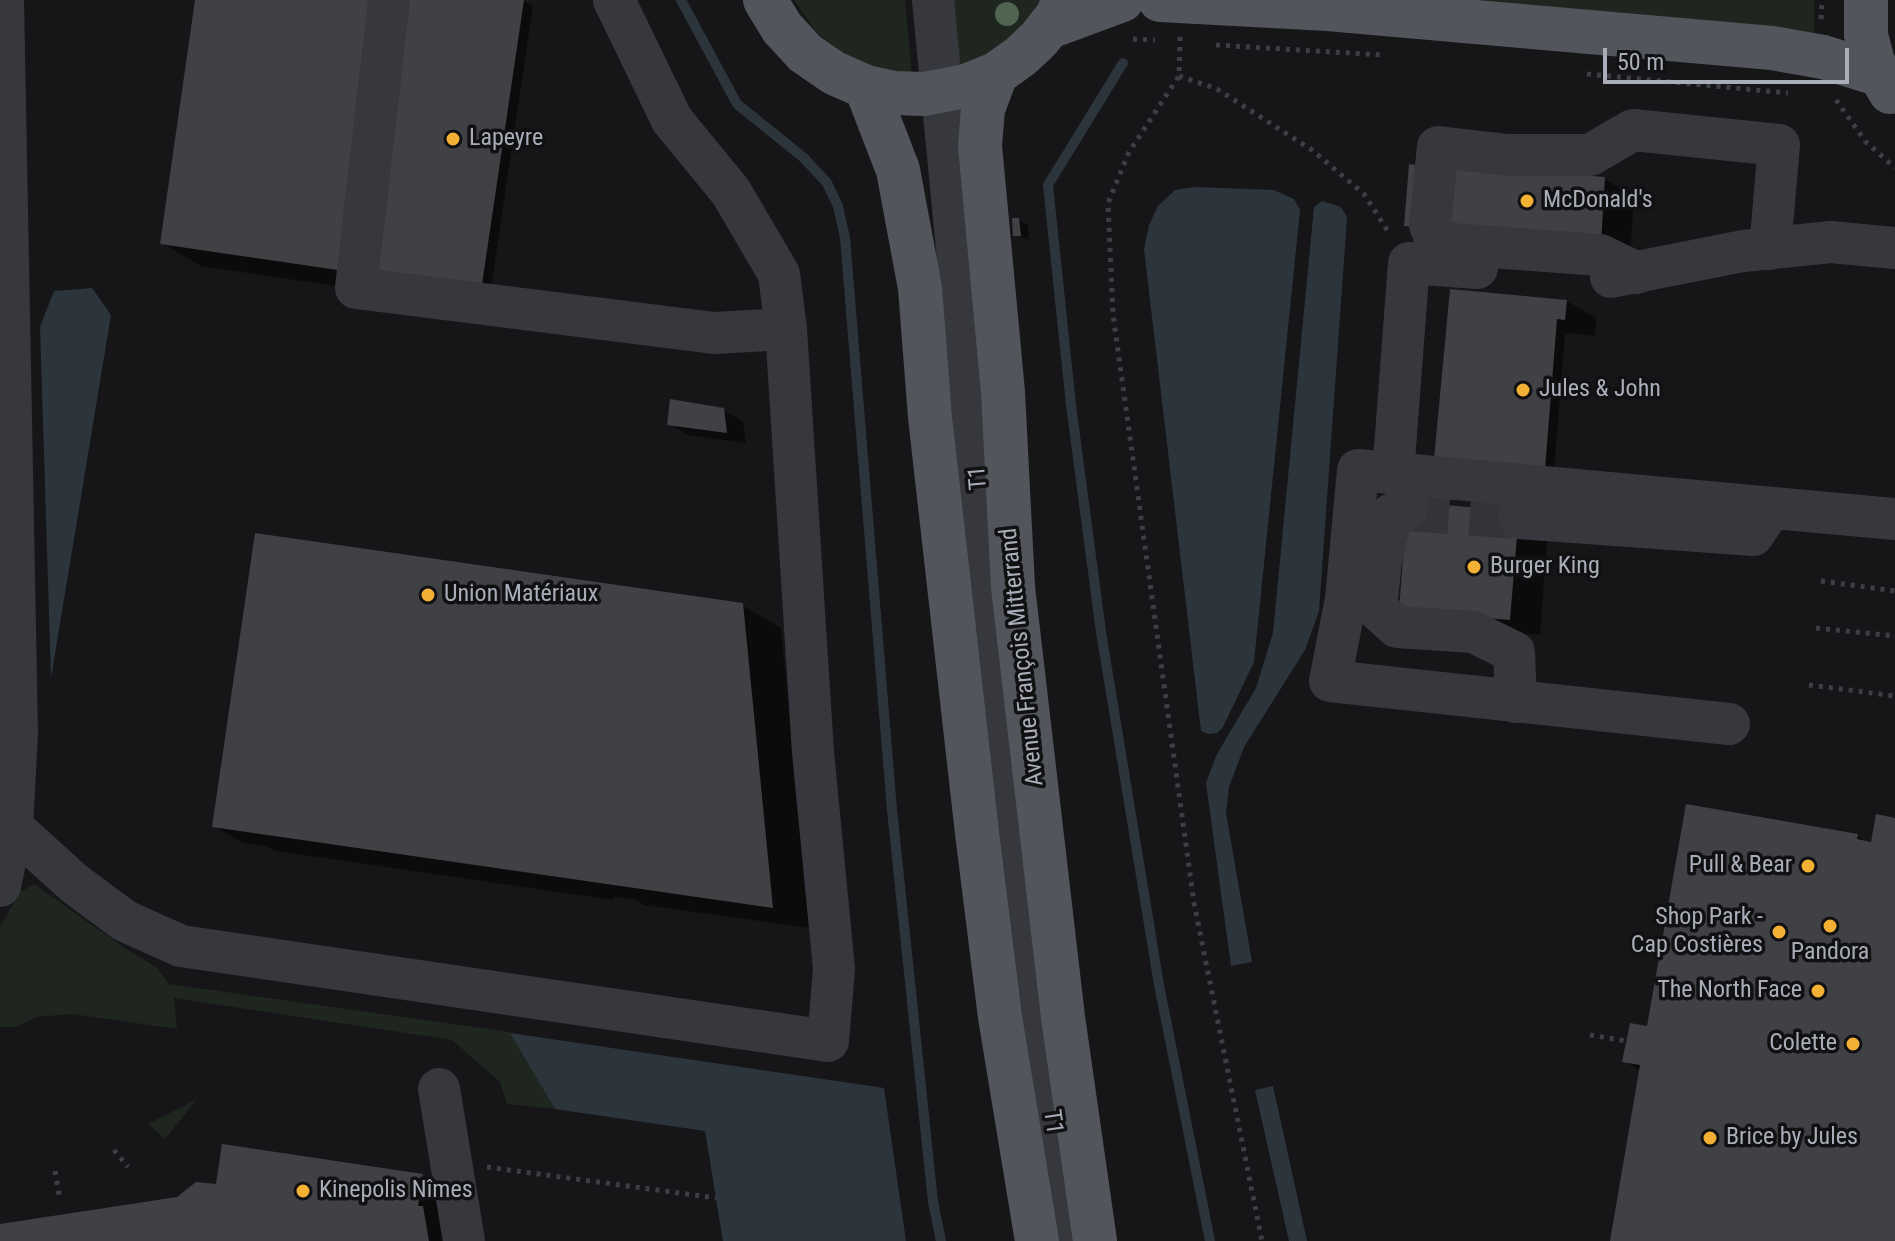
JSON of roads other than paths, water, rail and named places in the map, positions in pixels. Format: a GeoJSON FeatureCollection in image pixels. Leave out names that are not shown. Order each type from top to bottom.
{"type":"FeatureCollection","features":[{"type":"Feature","properties":{"kind":"main road"},"geometry":{"type":"LineString","coordinates":[[765,0],[782,28],[805,53],[834,73],[866,87],[894,93],[933,93],[966,86],[996,74],[1021,56],[1057,13],[1120,20]]}},
{"type":"Feature","properties":{"kind":"main road"},"geometry":{"type":"LineString","coordinates":[[1160,0],[1328,9],[1772,48],[1823,57],[1886,87]]}},
{"type":"Feature","properties":{"kind":"main road"},"geometry":{"type":"LineString","coordinates":[[1866,0],[1866,35],[1886,87]]}},
{"type":"Feature","properties":{"kind":"main road","name":"Avenue François Mitterrand"},"geometry":{"type":"LineString","coordinates":[[996,74],[983,109],[980,146],[1003,392],[1013,587],[1061,1001],[1095,1241]]}},
{"type":"Feature","properties":{"kind":"main road"},"geometry":{"type":"LineString","coordinates":[[866,87],[898,170],[920,288],[930,417],[977,833],[1000,1017],[1037,1241]]}},
{"type":"Feature","properties":{"kind":"street"},"geometry":{"type":"LineString","coordinates":[[0,886],[12,827],[17,733],[3,0]]}},
{"type":"Feature","properties":{"kind":"street"},"geometry":{"type":"LineString","coordinates":[[389,0],[356,288],[714,333],[786,329]]}},
{"type":"Feature","properties":{"kind":"street"},"geometry":{"type":"LineString","coordinates":[[12,827],[75,884],[125,921],[181,946],[828,1041],[834,969],[813,752],[786,329],[779,274],[731,192],[672,120],[614,0]]}},
{"type":"Feature","properties":{"kind":"street","name":"T1"},"geometry":{"type":"LineString","coordinates":[[915,0],[933,93],[1011,810],[1052,1123],[1073,1241]]}},
{"type":"Feature","properties":{"kind":"street","name":"T1"},"geometry":{"type":"LineString","coordinates":[[933,0],[933,93],[961,497],[992,812],[1032,1125],[1053,1241]]}},
{"type":"Feature","properties":{"kind":"street"},"geometry":{"type":"LineString","coordinates":[[1625,275],[1600,255],[1452,244],[1435,238],[1430,225],[1438,147],[1508,155],[1590,155],[1633,130],[1779,145],[1770,249]]}},
{"type":"Feature","properties":{"kind":"street"},"geometry":{"type":"LineString","coordinates":[[1516,702],[1514,652],[1473,632],[1397,627],[1376,608],[1381,560],[1400,492],[1409,263],[1625,275],[1743,251],[1831,242],[1895,248]]}},
{"type":"Feature","properties":{"kind":"street"},"geometry":{"type":"LineString","coordinates":[[1729,724],[1330,681],[1346,599],[1358,470],[1400,492],[1771,508],[1895,519]]}},
{"type":"Feature","properties":{"kind":"street"},"geometry":{"type":"LineString","coordinates":[[1519,518],[1753,535],[1771,508]]}},
{"type":"Feature","properties":{"kind":"street"},"geometry":{"type":"LineString","coordinates":[[439,1089],[464,1241]]}},
{"type":"Feature","properties":{"kind":"waterway"},"geometry":{"type":"LineString","coordinates":[[681,0],[737,104],[804,158],[827,183],[838,206],[845,238],[892,810],[933,1202],[941,1241]]}},
{"type":"Feature","properties":{"kind":"waterway"},"geometry":{"type":"LineString","coordinates":[[1123,63],[1048,185],[1071,405],[1101,632],[1159,985],[1210,1241]]}},
{"type":"Feature","properties":{"kind":"tunnel"},"geometry":{"type":"LineString","coordinates":[[1407,510],[1519,518]]}},
{"type":"Feature","properties":{"kind":"place","name":"Lapeyre"},"geometry":{"type":"Point","coordinates":[453,139]}},
{"type":"Feature","properties":{"kind":"place","name":"McDonald's"},"geometry":{"type":"Point","coordinates":[1527,201]}},
{"type":"Feature","properties":{"kind":"place","name":"Jules & John"},"geometry":{"type":"Point","coordinates":[1523,390]}},
{"type":"Feature","properties":{"kind":"place","name":"Burger King"},"geometry":{"type":"Point","coordinates":[1474,567]}},
{"type":"Feature","properties":{"kind":"place","name":"Union Matériaux"},"geometry":{"type":"Point","coordinates":[428,595]}},
{"type":"Feature","properties":{"kind":"place","name":"Pull & Bear"},"geometry":{"type":"Point","coordinates":[1808,866]}},
{"type":"Feature","properties":{"kind":"place","name":"Pandora"},"geometry":{"type":"Point","coordinates":[1830,926]}},
{"type":"Feature","properties":{"kind":"place","name":"Shop Park - Cap Costières"},"geometry":{"type":"Point","coordinates":[1779,932]}},
{"type":"Feature","properties":{"kind":"place","name":"The North Face"},"geometry":{"type":"Point","coordinates":[1818,991]}},
{"type":"Feature","properties":{"kind":"place","name":"Colette"},"geometry":{"type":"Point","coordinates":[1853,1044]}},
{"type":"Feature","properties":{"kind":"place","name":"Brice by Jules"},"geometry":{"type":"Point","coordinates":[1710,1138]}},
{"type":"Feature","properties":{"kind":"place","name":"Kinepolis Nîmes"},"geometry":{"type":"Point","coordinates":[303,1191]}}]}
